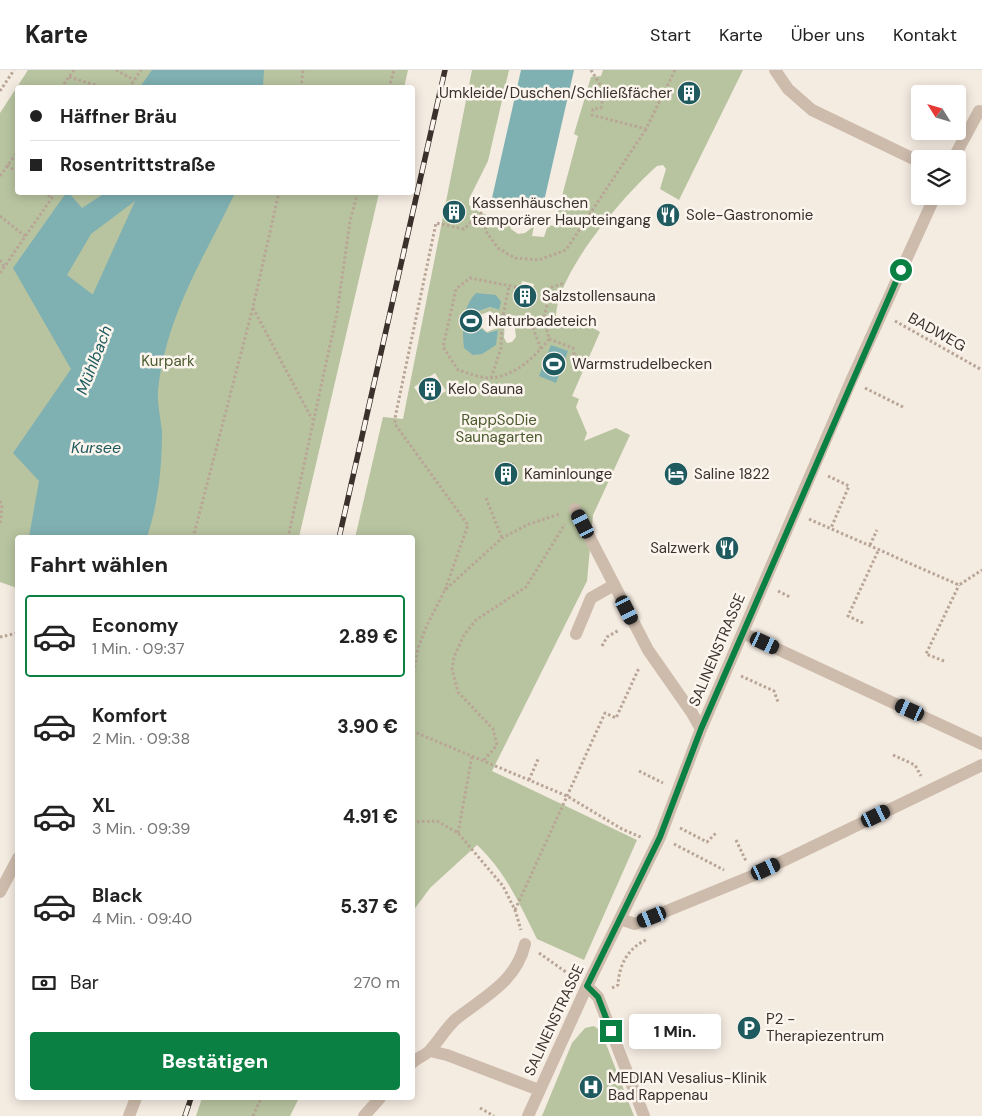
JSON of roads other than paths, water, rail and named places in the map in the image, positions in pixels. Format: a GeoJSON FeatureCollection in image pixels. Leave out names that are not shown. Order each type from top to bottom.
{"type":"FeatureCollection","features":[{"type":"Feature","properties":{"kind":"street"},"geometry":{"type":"LineString","coordinates":[[775,70],[788,89],[812,110],[911,158]]}},
{"type":"Feature","properties":{"kind":"street"},"geometry":{"type":"LineString","coordinates":[[958,150],[979,111]]}},
{"type":"Feature","properties":{"kind":"street","name":"SALINENSTRASSE"},"geometry":{"type":"LineString","coordinates":[[528,1116],[587,986],[660,837],[701,729],[851,381],[931,205]]}},
{"type":"Feature","properties":{"kind":"street"},"geometry":{"type":"LineString","coordinates":[[575,509],[648,650],[701,729]]}},
{"type":"Feature","properties":{"kind":"street"},"geometry":{"type":"LineString","coordinates":[[576,634],[592,598],[614,585]]}},
{"type":"Feature","properties":{"kind":"street"},"geometry":{"type":"LineString","coordinates":[[743,633],[982,744]]}},
{"type":"Feature","properties":{"kind":"street"},"geometry":{"type":"LineString","coordinates":[[620,919],[635,924],[752,876],[982,765]]}},
{"type":"Feature","properties":{"kind":"street"},"geometry":{"type":"LineString","coordinates":[[0,892],[15,864]]}},
{"type":"Feature","properties":{"kind":"street"},"geometry":{"type":"LineString","coordinates":[[415,1060],[430,1051],[454,1020],[493,992],[512,974],[521,961],[525,944]]}},
{"type":"Feature","properties":{"kind":"street"},"geometry":{"type":"LineString","coordinates":[[587,986],[598,997],[644,1116]]}},
{"type":"Feature","properties":{"kind":"street"},"geometry":{"type":"LineString","coordinates":[[430,1051],[447,1055],[539,1090]]}},
{"type":"Feature","properties":{"kind":"street"},"geometry":{"type":"LineString","coordinates":[[129,1116],[135,1100]]}},
{"type":"Feature","properties":{"kind":"street"},"geometry":{"type":"LineString","coordinates":[[364,1116],[378,1100]]}},
{"type":"Feature","properties":{"kind":"water"},"geometry":{"type":"Polygon","coordinates":[[[152,70],[264,70],[263,85],[141,85],[152,70]]]}},
{"type":"Feature","properties":{"kind":"water"},"geometry":{"type":"Polygon","coordinates":[[[521,70],[574,70],[542,210],[492,198],[521,70]]]}},
{"type":"Feature","properties":{"kind":"water","name":"Kursee"},"geometry":{"type":"Polygon","coordinates":[[[65,195],[71,195],[82,208],[102,195],[234,195],[199,264],[169,336],[158,390],[162,432],[160,472],[157,499],[148,535],[29,535],[39,481],[13,453],[71,369],[13,268],[65,195]],[[135,201],[91,234],[67,275],[92,294],[135,201]]]}},
{"type":"Feature","properties":{"kind":"water","name":"Naturbadeteich"},"geometry":{"type":"Polygon","coordinates":[[[476,293],[496,295],[501,302],[499,310],[490,307],[479,311],[477,325],[487,333],[498,330],[496,345],[482,354],[473,355],[464,348],[463,326],[468,305],[476,293]]]}},
{"type":"Feature","properties":{"kind":"water","name":"Warmstrudelbecken"},"geometry":{"type":"Polygon","coordinates":[[[551,345],[568,351],[556,383],[539,376],[551,345]]]}},
{"type":"Feature","properties":{"kind":"railway"},"geometry":{"type":"LineString","coordinates":[[340,535],[445,70]]}},
{"type":"Feature","properties":{"kind":"railway"},"geometry":{"type":"LineString","coordinates":[[185,1116],[190,1100]]}},
{"type":"Feature","properties":{"kind":"place","name":"Umkleide/Duschen/Schließfächer"},"geometry":{"type":"Point","coordinates":[689,93]}},
{"type":"Feature","properties":{"kind":"place","name":"Kassenhäuschen temporärer Haupteingang"},"geometry":{"type":"Point","coordinates":[454,212]}},
{"type":"Feature","properties":{"kind":"place","name":"Sole-Gastronomie"},"geometry":{"type":"Point","coordinates":[668,215]}},
{"type":"Feature","properties":{"kind":"place","name":"Salzstollensauna"},"geometry":{"type":"Point","coordinates":[525,296]}},
{"type":"Feature","properties":{"kind":"place","name":"Naturbadeteich"},"geometry":{"type":"Point","coordinates":[471,321]}},
{"type":"Feature","properties":{"kind":"place","name":"Warmstrudelbecken"},"geometry":{"type":"Point","coordinates":[554,364]}},
{"type":"Feature","properties":{"kind":"place","name":"Kelo Sauna"},"geometry":{"type":"Point","coordinates":[430,389]}},
{"type":"Feature","properties":{"kind":"place","name":"Kaminlounge"},"geometry":{"type":"Point","coordinates":[506,474]}},
{"type":"Feature","properties":{"kind":"place","name":"Saline 1822"},"geometry":{"type":"Point","coordinates":[676,474]}},
{"type":"Feature","properties":{"kind":"place","name":"Salzwerk"},"geometry":{"type":"Point","coordinates":[727,548]}},
{"type":"Feature","properties":{"kind":"place","name":"P2 - Therapiezentrum"},"geometry":{"type":"Point","coordinates":[749,1028]}},
{"type":"Feature","properties":{"kind":"place","name":"MEDIAN Vesalius-Klinik Bad Rappenau"},"geometry":{"type":"Point","coordinates":[591,1087]}},
{"type":"Feature","properties":{"kind":"water label","name":"Mühlbach"},"geometry":{"type":"Point","coordinates":[94,360]}},
{"type":"Feature","properties":{"kind":"park label","name":"Kurpark"},"geometry":{"type":"Point","coordinates":[168,361]}},
{"type":"Feature","properties":{"kind":"park label","name":"RappSoDie Saunagarten"},"geometry":{"type":"Point","coordinates":[499,428]}}]}
